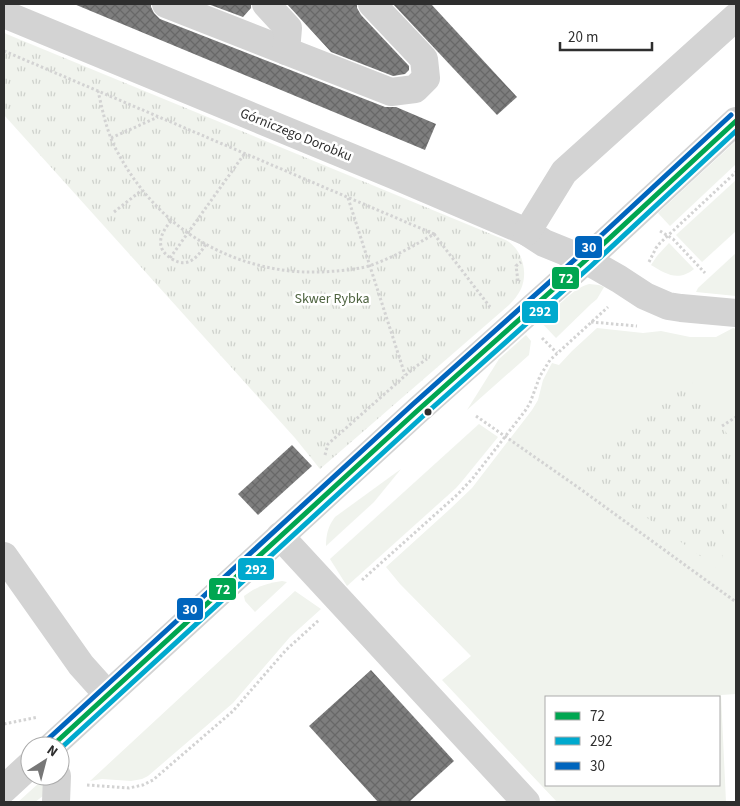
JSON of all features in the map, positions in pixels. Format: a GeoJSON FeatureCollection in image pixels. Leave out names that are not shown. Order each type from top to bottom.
{"type":"FeatureCollection","features":[{"type":"Feature","properties":{"kind":"street"},"geometry":{"type":"LineString","coordinates":[[166,4],[391,92],[415,89],[426,78],[424,59],[372,4]]}},
{"type":"Feature","properties":{"kind":"street"},"geometry":{"type":"LineString","coordinates":[[266,4],[288,28],[286,51]]}},
{"type":"Feature","properties":{"kind":"street","name":"Górniczego Dorobku"},"geometry":{"type":"LineString","coordinates":[[4,14],[527,232],[544,242],[586,260],[644,296],[668,306],[736,313]]}},
{"type":"Feature","properties":{"kind":"street"},"geometry":{"type":"LineString","coordinates":[[527,232],[564,172],[736,16]]}},
{"type":"Feature","properties":{"kind":"street"},"geometry":{"type":"LineString","coordinates":[[65,736],[107,694],[586,260],[736,121]]}},
{"type":"Feature","properties":{"kind":"street"},"geometry":{"type":"LineString","coordinates":[[280,536],[526,802]]}},
{"type":"Feature","properties":{"kind":"street"},"geometry":{"type":"LineString","coordinates":[[4,556],[81,665],[107,694]]}},
{"type":"Feature","properties":{"kind":"street"},"geometry":{"type":"LineString","coordinates":[[4,788],[20,774]]}},
{"type":"Feature","properties":{"kind":"street"},"geometry":{"type":"LineString","coordinates":[[56,802],[57,786]]}},
{"type":"Feature","properties":{"kind":"path"},"geometry":{"type":"LineString","coordinates":[[4,51],[434,234],[494,312]]}},
{"type":"Feature","properties":{"kind":"path"},"geometry":{"type":"LineString","coordinates":[[98,91],[107,127],[117,152],[142,190],[171,220],[188,233],[233,258],[273,269],[297,272],[323,272],[361,268],[370,266],[434,234]]}},
{"type":"Feature","properties":{"kind":"path"},"geometry":{"type":"LineString","coordinates":[[111,138],[158,117]]}},
{"type":"Feature","properties":{"kind":"path"},"geometry":{"type":"LineString","coordinates":[[170,258],[245,153]]}},
{"type":"Feature","properties":{"kind":"path"},"geometry":{"type":"LineString","coordinates":[[648,264],[656,248],[667,236],[736,172]]}},
{"type":"Feature","properties":{"kind":"path"},"geometry":{"type":"LineString","coordinates":[[114,212],[142,190]]}},
{"type":"Feature","properties":{"kind":"path"},"geometry":{"type":"LineString","coordinates":[[348,197],[405,375]]}},
{"type":"Feature","properties":{"kind":"path"},"geometry":{"type":"LineString","coordinates":[[171,220],[160,240],[163,253],[170,258],[178,263],[192,261],[206,244]]}},
{"type":"Feature","properties":{"kind":"path"},"geometry":{"type":"LineString","coordinates":[[667,236],[673,239],[705,273]]}},
{"type":"Feature","properties":{"kind":"path"},"geometry":{"type":"LineString","coordinates":[[539,335],[557,353],[613,303]]}},
{"type":"Feature","properties":{"kind":"path"},"geometry":{"type":"LineString","coordinates":[[591,322],[642,326]]}},
{"type":"Feature","properties":{"kind":"path"},"geometry":{"type":"LineString","coordinates":[[476,416],[736,602]]}},
{"type":"Feature","properties":{"kind":"path"},"geometry":{"type":"LineString","coordinates":[[722,426],[736,417]]}},
{"type":"Feature","properties":{"kind":"path"},"geometry":{"type":"LineString","coordinates":[[4,724],[41,716]]}},
{"type":"Feature","properties":{"kind":"green space","name":"Skwer Rybka"},"geometry":{"type":"Polygon","coordinates":[[[4,33],[505,240],[518,251],[523,263],[524,276],[521,289],[509,305],[320,469],[295,438],[4,115],[4,33]]]}},
{"type":"Feature","properties":{"kind":"green space"},"geometry":{"type":"Polygon","coordinates":[[[736,141],[736,164],[670,226],[658,213],[736,141]]]}},
{"type":"Feature","properties":{"kind":"green space"},"geometry":{"type":"Polygon","coordinates":[[[736,180],[736,231],[702,262],[676,235],[736,180]]]}},
{"type":"Feature","properties":{"kind":"green space"},"geometry":{"type":"Polygon","coordinates":[[[669,243],[694,269],[677,276],[667,274],[651,265],[669,243]]]}},
{"type":"Feature","properties":{"kind":"green space"},"geometry":{"type":"Polygon","coordinates":[[[736,253],[736,296],[696,292],[698,288],[736,253]]]}},
{"type":"Feature","properties":{"kind":"green space"},"geometry":{"type":"Polygon","coordinates":[[[589,284],[604,287],[597,299],[556,338],[541,322],[576,290],[589,284]]]}},
{"type":"Feature","properties":{"kind":"green space"},"geometry":{"type":"Polygon","coordinates":[[[597,328],[643,333],[661,331],[690,337],[716,337],[733,328],[736,329],[736,694],[721,695],[726,802],[557,802],[442,680],[471,656],[400,584],[386,567],[472,488],[532,410],[538,400],[543,380],[552,363],[559,365],[597,328]]]}},
{"type":"Feature","properties":{"kind":"green space"},"geometry":{"type":"Polygon","coordinates":[[[526,335],[531,341],[529,355],[467,410],[499,359],[526,335]]]}},
{"type":"Feature","properties":{"kind":"green space"},"geometry":{"type":"Polygon","coordinates":[[[691,381],[732,441],[721,571],[674,537],[667,546],[655,538],[661,528],[582,471],[691,381]]]}},
{"type":"Feature","properties":{"kind":"green space"},"geometry":{"type":"Polygon","coordinates":[[[479,424],[498,437],[456,488],[347,586],[330,559],[479,424]]]}},
{"type":"Feature","properties":{"kind":"green space"},"geometry":{"type":"Polygon","coordinates":[[[401,469],[374,502],[326,546],[328,531],[335,517],[401,469]]]}},
{"type":"Feature","properties":{"kind":"green space"},"geometry":{"type":"Polygon","coordinates":[[[287,582],[255,612],[245,601],[244,596],[253,590],[267,584],[287,582]]]}},
{"type":"Feature","properties":{"kind":"green space"},"geometry":{"type":"Polygon","coordinates":[[[295,591],[321,609],[290,637],[233,703],[148,776],[131,781],[102,779],[90,781],[295,591]]]}},
{"type":"Feature","properties":{"kind":"green space"},"geometry":{"type":"Polygon","coordinates":[[[36,786],[43,786],[43,796],[35,802],[18,802],[36,786]]]}},
{"type":"Feature","properties":{"kind":"building"},"geometry":{"type":"Polygon","coordinates":[[[74,4],[151,4],[154,13],[160,19],[385,107],[396,107],[436,124],[425,150],[74,4]]]}},
{"type":"Feature","properties":{"kind":"building"},"geometry":{"type":"Polygon","coordinates":[[[208,4],[251,4],[251,8],[243,17],[208,4]]]}},
{"type":"Feature","properties":{"kind":"building"},"geometry":{"type":"Polygon","coordinates":[[[287,4],[357,4],[361,15],[409,66],[409,70],[405,74],[393,76],[331,52],[287,4]]]}},
{"type":"Feature","properties":{"kind":"building"},"geometry":{"type":"Polygon","coordinates":[[[393,4],[431,4],[517,97],[497,115],[393,4]]]}},
{"type":"Feature","properties":{"kind":"building"},"geometry":{"type":"Polygon","coordinates":[[[292,445],[312,466],[258,515],[238,494],[292,445]]]}},
{"type":"Feature","properties":{"kind":"building"},"geometry":{"type":"Polygon","coordinates":[[[371,670],[454,761],[409,802],[378,802],[309,726],[371,670]]]}},
{"type":"Feature","properties":{"kind":"transit line","name":"30"},"geometry":{"type":"LineString","coordinates":[[51,736],[731,115]]}},
{"type":"Feature","properties":{"kind":"transit line","name":"72"},"geometry":{"type":"LineString","coordinates":[[63,736],[736,121]]}},
{"type":"Feature","properties":{"kind":"transit line","name":"292"},"geometry":{"type":"LineString","coordinates":[[70,740],[422,417],[591,266],[736,131]]}}]}
